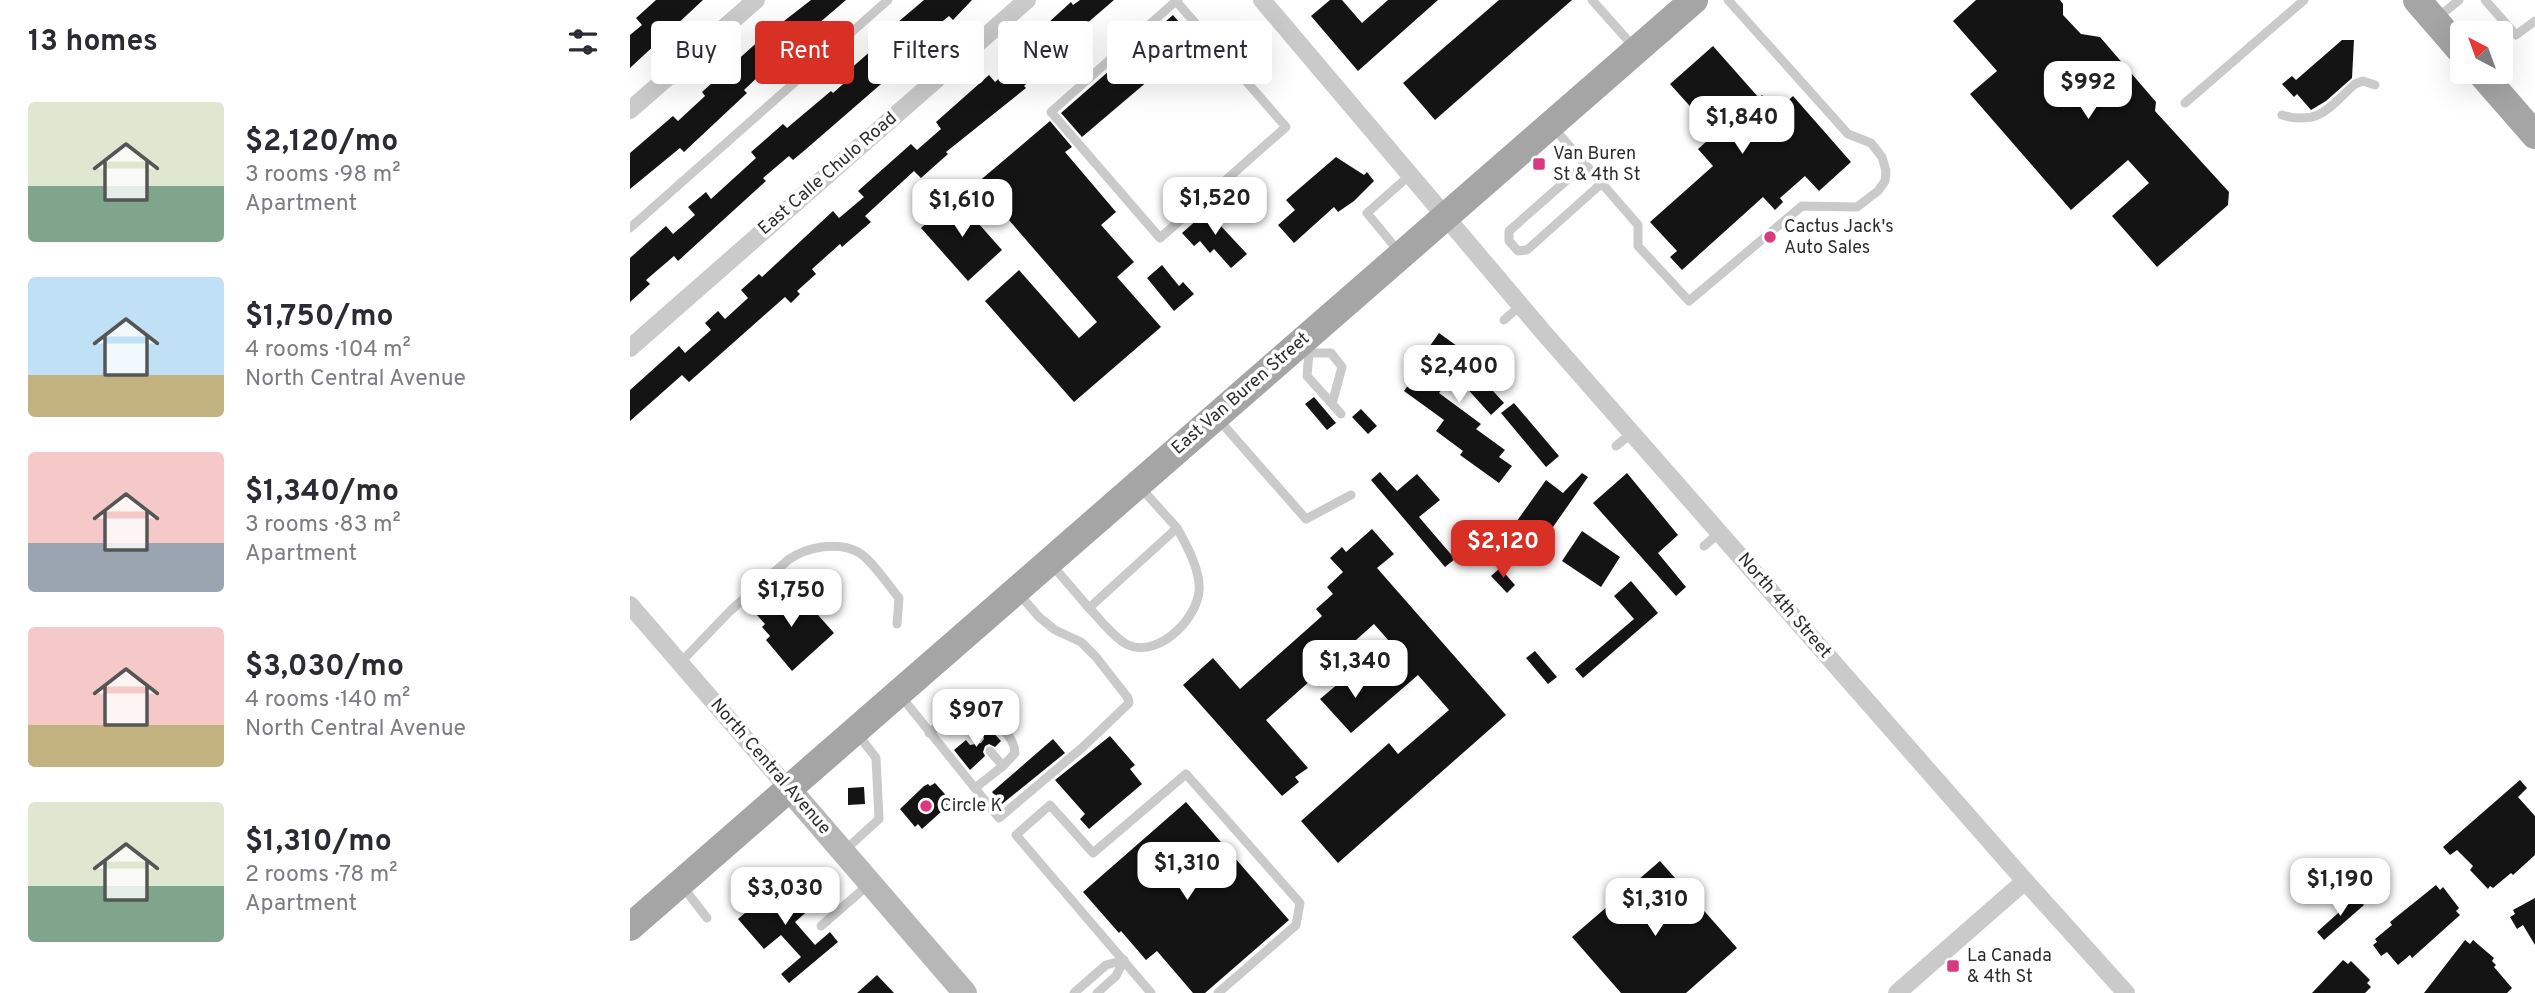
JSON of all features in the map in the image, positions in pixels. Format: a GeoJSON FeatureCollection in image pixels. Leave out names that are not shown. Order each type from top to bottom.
{"type":"FeatureCollection","features":[{"type":"Feature","properties":{"kind":"main road","name":"East Van Buren Street"},"geometry":{"type":"LineString","coordinates":[[630,927],[1216,416],[1304,348],[1401,254],[1693,0]]}},
{"type":"Feature","properties":{"kind":"main road"},"geometry":{"type":"LineString","coordinates":[[2426,10],[2450,38]]}},
{"type":"Feature","properties":{"kind":"main road"},"geometry":{"type":"LineString","coordinates":[[2490,84],[2535,135]]}},
{"type":"Feature","properties":{"kind":"street"},"geometry":{"type":"LineString","coordinates":[[630,110],[755,0]]}},
{"type":"Feature","properties":{"kind":"street","name":"East Calle Chulo Road"},"geometry":{"type":"LineString","coordinates":[[630,348],[1027,0]]}},
{"type":"Feature","properties":{"kind":"street","name":"North 4th Street"},"geometry":{"type":"LineString","coordinates":[[1262,0],[1719,533],[2126,993]]}},
{"type":"Feature","properties":{"kind":"street","name":"North Central Avenue"},"geometry":{"type":"LineString","coordinates":[[630,605],[965,993]]}},
{"type":"Feature","properties":{"kind":"street"},"geometry":{"type":"LineString","coordinates":[[1896,993],[2025,881]]}},
{"type":"Feature","properties":{"kind":"lane"},"geometry":{"type":"LineString","coordinates":[[630,228],[888,0]]}},
{"type":"Feature","properties":{"kind":"lane"},"geometry":{"type":"LineString","coordinates":[[1592,0],[1637,50]]}},
{"type":"Feature","properties":{"kind":"lane"},"geometry":{"type":"LineString","coordinates":[[1551,124],[1638,225],[1639,246],[1689,301],[1802,206],[1857,207],[1878,191],[1885,181],[1886,171],[1882,157],[1871,143],[1848,134],[1728,0]]}},
{"type":"Feature","properties":{"kind":"lane"},"geometry":{"type":"LineString","coordinates":[[2185,103],[2304,0]]}},
{"type":"Feature","properties":{"kind":"lane"},"geometry":{"type":"LineString","coordinates":[[2426,10],[2459,0]]}},
{"type":"Feature","properties":{"kind":"lane"},"geometry":{"type":"LineString","coordinates":[[2485,0],[2513,34],[2519,35],[2535,21]]}},
{"type":"Feature","properties":{"kind":"lane"},"geometry":{"type":"LineString","coordinates":[[1177,1],[1286,127],[1160,238],[1051,112],[1177,1]]}},
{"type":"Feature","properties":{"kind":"lane"},"geometry":{"type":"LineString","coordinates":[[2282,115],[2300,119],[2317,117],[2356,84],[2362,81],[2375,85]]}},
{"type":"Feature","properties":{"kind":"lane"},"geometry":{"type":"LineString","coordinates":[[1585,164],[1509,231],[1508,241],[1518,251],[1527,250],[1602,183]]}},
{"type":"Feature","properties":{"kind":"lane"},"geometry":{"type":"LineString","coordinates":[[1401,254],[1367,213],[1410,175]]}},
{"type":"Feature","properties":{"kind":"lane"},"geometry":{"type":"LineString","coordinates":[[1504,320],[1521,305]]}},
{"type":"Feature","properties":{"kind":"lane"},"geometry":{"type":"LineString","coordinates":[[1332,404],[1342,367],[1331,353],[1304,348],[1307,376],[1332,404],[1341,414]]}},
{"type":"Feature","properties":{"kind":"lane"},"geometry":{"type":"LineString","coordinates":[[1216,416],[1306,519],[1350,495]]}},
{"type":"Feature","properties":{"kind":"lane"},"geometry":{"type":"LineString","coordinates":[[1616,446],[1632,433]]}},
{"type":"Feature","properties":{"kind":"lane"},"geometry":{"type":"LineString","coordinates":[[1048,561],[1089,608],[1128,645],[1142,648],[1159,643],[1182,628],[1197,599],[1199,583],[1177,528],[1138,484]]}},
{"type":"Feature","properties":{"kind":"lane"},"geometry":{"type":"LineString","coordinates":[[1089,608],[1177,528]]}},
{"type":"Feature","properties":{"kind":"lane"},"geometry":{"type":"LineString","coordinates":[[1704,546],[1719,533]]}},
{"type":"Feature","properties":{"kind":"lane"},"geometry":{"type":"LineString","coordinates":[[680,663],[730,611],[789,560],[799,553],[830,547],[848,548],[860,553],[899,597],[897,624]]}},
{"type":"Feature","properties":{"kind":"lane"},"geometry":{"type":"LineString","coordinates":[[898,692],[999,818],[1084,746],[1129,703],[1128,698],[1081,642],[1055,630],[1039,618],[1015,590]]}},
{"type":"Feature","properties":{"kind":"lane"},"geometry":{"type":"LineString","coordinates":[[929,733],[953,713],[975,707],[992,719],[1015,746],[1015,753],[1003,766],[975,788]]}},
{"type":"Feature","properties":{"kind":"lane"},"geometry":{"type":"LineString","coordinates":[[953,713],[977,738]]}},
{"type":"Feature","properties":{"kind":"lane"},"geometry":{"type":"LineString","coordinates":[[843,852],[879,819],[876,758],[854,730]]}},
{"type":"Feature","properties":{"kind":"lane"},"geometry":{"type":"LineString","coordinates":[[990,751],[1003,766]]}},
{"type":"Feature","properties":{"kind":"lane"},"geometry":{"type":"LineString","coordinates":[[1152,993],[1016,835],[1050,805],[1093,853],[1185,774],[1300,902],[1296,925],[1218,993]]}},
{"type":"Feature","properties":{"kind":"lane"},"geometry":{"type":"LineString","coordinates":[[680,883],[707,918]]}},
{"type":"Feature","properties":{"kind":"lane"},"geometry":{"type":"LineString","coordinates":[[821,926],[870,884]]}},
{"type":"Feature","properties":{"kind":"lane"},"geometry":{"type":"LineString","coordinates":[[1074,993],[1106,965],[1124,960]]}},
{"type":"Feature","properties":{"kind":"lane"},"geometry":{"type":"LineString","coordinates":[[1097,993],[1116,976],[1124,960]]}},
{"type":"Feature","properties":{"kind":"building"},"geometry":{"type":"Polygon","coordinates":[[[656,0],[703,0],[680,21],[651,21],[651,48],[630,68],[630,35],[642,25],[636,18],[656,0]]]}},
{"type":"Feature","properties":{"kind":"building"},"geometry":{"type":"Polygon","coordinates":[[[811,0],[846,0],[822,21],[784,21],[811,0]]]}},
{"type":"Feature","properties":{"kind":"building"},"geometry":{"type":"Polygon","coordinates":[[[924,0],[972,0],[953,20],[949,16],[943,21],[899,21],[924,0]]]}},
{"type":"Feature","properties":{"kind":"building"},"geometry":{"type":"Polygon","coordinates":[[[1080,0],[1114,0],[1090,21],[1050,21],[1071,2],[1073,5],[1080,0]]]}},
{"type":"Feature","properties":{"kind":"building"},"geometry":{"type":"Polygon","coordinates":[[[1330,0],[1342,0],[1362,23],[1388,0],[1438,0],[1358,71],[1311,16],[1330,0]]]}},
{"type":"Feature","properties":{"kind":"building"},"geometry":{"type":"Polygon","coordinates":[[[1499,0],[1572,0],[1435,120],[1403,83],[1499,0]]]}},
{"type":"Feature","properties":{"kind":"building"},"geometry":{"type":"Polygon","coordinates":[[[1976,0],[2060,0],[2063,4],[2063,15],[2081,34],[2100,37],[2156,102],[2155,111],[2229,192],[2228,205],[2157,267],[2112,216],[2149,183],[2128,160],[2071,210],[1970,94],[1997,71],[1953,21],[1976,0]]]}},
{"type":"Feature","properties":{"kind":"building"},"geometry":{"type":"Polygon","coordinates":[[[1173,15],[1178,21],[1166,21],[1173,15]]]}},
{"type":"Feature","properties":{"kind":"building"},"geometry":{"type":"Polygon","coordinates":[[[2342,40],[2354,40],[2352,78],[2326,101],[2311,110],[2297,94],[2294,97],[2282,84],[2292,76],[2296,80],[2342,40]]]}},
{"type":"Feature","properties":{"kind":"building"},"geometry":{"type":"Polygon","coordinates":[[[755,44],[755,80],[744,90],[747,93],[684,152],[680,148],[630,189],[630,153],[673,116],[678,121],[705,96],[702,92],[711,84],[741,84],[741,57],[755,44]]]}},
{"type":"Feature","properties":{"kind":"building"},"geometry":{"type":"Polygon","coordinates":[[[1713,46],[1759,98],[1762,95],[1777,111],[1793,96],[1851,162],[1819,191],[1805,176],[1780,198],[1783,202],[1775,210],[1763,197],[1682,270],[1670,257],[1677,251],[1650,222],[1713,166],[1698,149],[1715,134],[1670,84],[1713,46]]]}},
{"type":"Feature","properties":{"kind":"building"},"geometry":{"type":"Polygon","coordinates":[[[868,53],[868,84],[881,84],[793,160],[789,156],[763,178],[766,181],[678,261],[674,256],[646,280],[650,284],[630,302],[630,258],[666,226],[673,234],[695,215],[688,207],[706,192],[711,199],[756,158],[751,152],[783,124],[787,128],[831,91],[833,93],[843,84],[854,84],[854,66],[868,53]]]}},
{"type":"Feature","properties":{"kind":"building"},"geometry":{"type":"Polygon","coordinates":[[[1107,73],[1107,84],[1144,84],[1082,137],[1061,113],[1107,73]]]}},
{"type":"Feature","properties":{"kind":"building"},"geometry":{"type":"Polygon","coordinates":[[[989,75],[995,82],[998,79],[998,84],[1026,84],[1026,88],[946,152],[948,154],[921,178],[914,171],[865,216],[871,222],[842,247],[840,244],[812,269],[816,274],[797,291],[800,294],[791,303],[785,297],[689,382],[682,375],[630,421],[630,390],[679,346],[685,353],[711,330],[705,323],[718,311],[725,319],[748,298],[741,290],[759,274],[762,277],[833,211],[839,218],[864,197],[858,191],[911,144],[917,150],[941,129],[936,122],[979,84],[984,84],[984,79],[989,75]]]}},
{"type":"Feature","properties":{"kind":"building"},"geometry":{"type":"Polygon","coordinates":[[[1050,121],[1072,147],[1065,152],[1116,212],[1101,225],[1134,262],[1117,277],[1161,327],[1074,402],[985,301],[1019,270],[1079,338],[1097,322],[977,183],[1050,121]]]}},
{"type":"Feature","properties":{"kind":"building"},"geometry":{"type":"Polygon","coordinates":[[[1336,157],[1364,175],[1367,172],[1374,181],[1354,201],[1338,212],[1334,207],[1294,243],[1278,225],[1295,210],[1286,200],[1336,157]]]}},
{"type":"Feature","properties":{"kind":"building"},"geometry":{"type":"Polygon","coordinates":[[[955,197],[1002,250],[968,281],[921,228],[955,197]]]}},
{"type":"Feature","properties":{"kind":"building"},"geometry":{"type":"Polygon","coordinates":[[[1215,204],[1226,217],[1219,224],[1247,254],[1231,268],[1214,249],[1210,253],[1200,241],[1194,246],[1182,233],[1215,204]]]}},
{"type":"Feature","properties":{"kind":"building"},"geometry":{"type":"Polygon","coordinates":[[[1162,265],[1179,286],[1183,282],[1194,294],[1174,311],[1147,278],[1162,265]]]}},
{"type":"Feature","properties":{"kind":"building"},"geometry":{"type":"Polygon","coordinates":[[[1439,333],[1468,354],[1464,359],[1504,403],[1491,415],[1454,374],[1439,393],[1481,424],[1476,429],[1505,450],[1499,457],[1512,466],[1499,483],[1460,455],[1463,451],[1436,431],[1444,420],[1404,391],[1424,363],[1420,360],[1439,333]]]}},
{"type":"Feature","properties":{"kind":"building"},"geometry":{"type":"Polygon","coordinates":[[[1314,397],[1336,423],[1327,430],[1305,404],[1314,397]]]}},
{"type":"Feature","properties":{"kind":"building"},"geometry":{"type":"Polygon","coordinates":[[[1514,403],[1559,456],[1546,467],[1501,413],[1514,403]]]}},
{"type":"Feature","properties":{"kind":"building"},"geometry":{"type":"Polygon","coordinates":[[[1361,409],[1377,426],[1368,434],[1352,417],[1361,409]]]}},
{"type":"Feature","properties":{"kind":"building"},"geometry":{"type":"Polygon","coordinates":[[[1380,472],[1397,491],[1417,474],[1440,500],[1419,517],[1455,559],[1445,567],[1371,480],[1380,472]]]}},
{"type":"Feature","properties":{"kind":"building"},"geometry":{"type":"Polygon","coordinates":[[[1582,473],[1588,477],[1539,547],[1512,528],[1546,480],[1563,493],[1582,473]]]}},
{"type":"Feature","properties":{"kind":"building"},"geometry":{"type":"Polygon","coordinates":[[[1627,473],[1678,535],[1658,553],[1686,587],[1676,596],[1593,503],[1627,473]]]}},
{"type":"Feature","properties":{"kind":"building"},"geometry":{"type":"Polygon","coordinates":[[[1372,529],[1394,554],[1377,568],[1506,715],[1338,863],[1301,821],[1389,743],[1398,754],[1449,710],[1418,675],[1351,733],[1320,699],[1389,641],[1374,624],[1266,720],[1308,768],[1295,777],[1299,782],[1282,796],[1183,685],[1213,658],[1240,689],[1322,616],[1316,609],[1333,594],[1327,587],[1343,572],[1330,558],[1342,547],[1346,552],[1372,529]]]}},
{"type":"Feature","properties":{"kind":"building"},"geometry":{"type":"Polygon","coordinates":[[[1582,531],[1620,557],[1601,587],[1562,561],[1582,531]]]}},
{"type":"Feature","properties":{"kind":"building"},"geometry":{"type":"Polygon","coordinates":[[[1500,568],[1515,585],[1507,593],[1491,576],[1500,568]]]}},
{"type":"Feature","properties":{"kind":"building"},"geometry":{"type":"Polygon","coordinates":[[[1631,581],[1658,613],[1583,678],[1575,669],[1634,619],[1614,596],[1631,581]]]}},
{"type":"Feature","properties":{"kind":"building"},"geometry":{"type":"Polygon","coordinates":[[[765,591],[783,612],[798,599],[808,610],[811,607],[834,633],[792,671],[766,640],[770,636],[762,627],[765,624],[749,606],[765,591]]]}},
{"type":"Feature","properties":{"kind":"building"},"geometry":{"type":"Polygon","coordinates":[[[1535,651],[1557,677],[1548,684],[1526,658],[1535,651]]]}},
{"type":"Feature","properties":{"kind":"building"},"geometry":{"type":"Polygon","coordinates":[[[989,728],[1001,741],[995,747],[989,744],[985,746],[985,756],[970,770],[954,750],[966,740],[970,745],[981,743],[983,734],[989,728]]]}},
{"type":"Feature","properties":{"kind":"building"},"geometry":{"type":"Polygon","coordinates":[[[1110,736],[1135,765],[1130,769],[1142,784],[1089,829],[1080,819],[1085,814],[1055,780],[1110,736]]]}},
{"type":"Feature","properties":{"kind":"building"},"geometry":{"type":"Polygon","coordinates":[[[1053,739],[1065,753],[1002,804],[992,792],[1053,739]]]}},
{"type":"Feature","properties":{"kind":"building"},"geometry":{"type":"Polygon","coordinates":[[[2520,780],[2527,788],[2518,797],[2535,816],[2535,855],[2513,875],[2511,873],[2488,889],[2470,870],[2473,866],[2457,850],[2450,855],[2443,847],[2520,780]]]}},
{"type":"Feature","properties":{"kind":"building","name":"Circle K"},"geometry":{"type":"Polygon","coordinates":[[[935,783],[952,802],[922,829],[918,824],[915,827],[900,809],[924,786],[935,783]]]}},
{"type":"Feature","properties":{"kind":"building"},"geometry":{"type":"Polygon","coordinates":[[[864,787],[865,804],[848,805],[848,788],[864,787]]]}},
{"type":"Feature","properties":{"kind":"building"},"geometry":{"type":"Polygon","coordinates":[[[1186,802],[1289,920],[1205,993],[1193,993],[1157,951],[1146,960],[1083,892],[1186,802]]]}},
{"type":"Feature","properties":{"kind":"building"},"geometry":{"type":"Polygon","coordinates":[[[1660,861],[1737,948],[1686,993],[1621,993],[1572,937],[1660,861]]]}},
{"type":"Feature","properties":{"kind":"building"},"geometry":{"type":"Polygon","coordinates":[[[785,879],[811,908],[795,922],[815,945],[830,932],[838,942],[789,983],[781,974],[801,957],[781,935],[764,949],[738,919],[785,879]]]}},
{"type":"Feature","properties":{"kind":"building"},"geometry":{"type":"Polygon","coordinates":[[[2436,885],[2440,890],[2443,887],[2459,908],[2456,911],[2460,915],[2412,958],[2410,955],[2398,965],[2387,952],[2381,956],[2373,945],[2377,942],[2375,939],[2392,925],[2390,922],[2436,885]]]}},
{"type":"Feature","properties":{"kind":"building"},"geometry":{"type":"Polygon","coordinates":[[[2356,897],[2364,905],[2324,940],[2317,932],[2356,897]]]}},
{"type":"Feature","properties":{"kind":"building"},"geometry":{"type":"Polygon","coordinates":[[[2535,898],[2535,945],[2523,925],[2517,929],[2510,917],[2515,914],[2513,910],[2535,898]]]}},
{"type":"Feature","properties":{"kind":"building"},"geometry":{"type":"Polygon","coordinates":[[[2465,940],[2470,944],[2473,940],[2494,958],[2494,967],[2512,988],[2507,993],[2424,993],[2465,940]]]}},
{"type":"Feature","properties":{"kind":"building"},"geometry":{"type":"Polygon","coordinates":[[[2343,960],[2348,964],[2351,961],[2370,980],[2367,983],[2371,987],[2365,993],[2312,993],[2343,960]]]}},
{"type":"Feature","properties":{"kind":"building"},"geometry":{"type":"Polygon","coordinates":[[[877,975],[894,993],[857,993],[877,975]]]}},
{"type":"Feature","properties":{"kind":"place","name":"Van Buren St & 4th St"},"geometry":{"type":"Point","coordinates":[1539,164]}},
{"type":"Feature","properties":{"kind":"place","name":"Cactus Jack's Auto Sales"},"geometry":{"type":"Point","coordinates":[1770,237]}},
{"type":"Feature","properties":{"kind":"place","name":"Circle K"},"geometry":{"type":"Point","coordinates":[926,806]}},
{"type":"Feature","properties":{"kind":"place","name":"La Canada & 4th St"},"geometry":{"type":"Point","coordinates":[1953,966]}}]}
